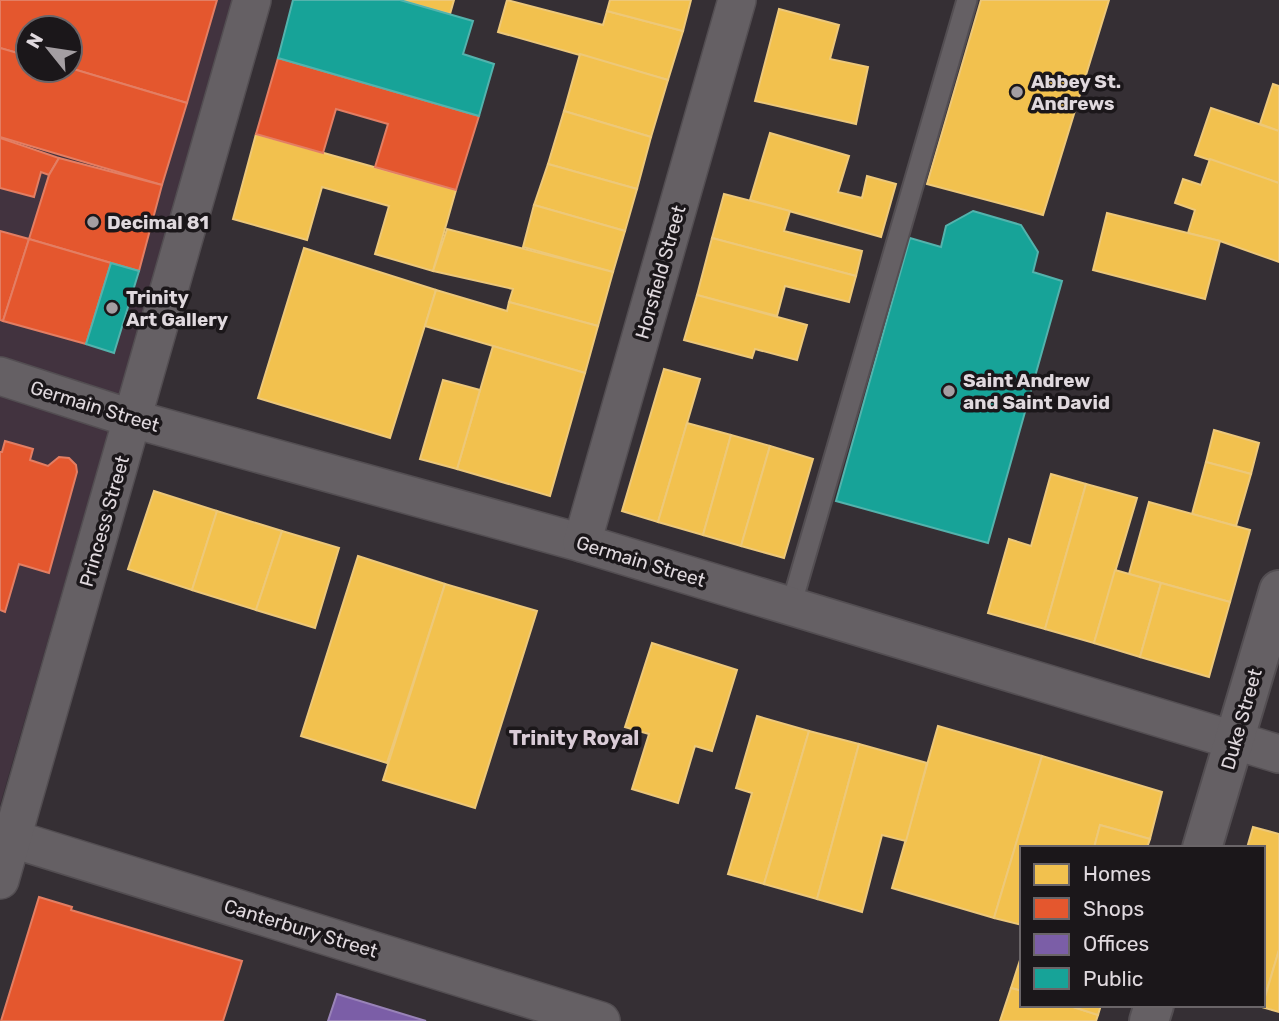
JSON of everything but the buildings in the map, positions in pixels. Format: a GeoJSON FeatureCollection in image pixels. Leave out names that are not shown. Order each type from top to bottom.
{"type":"FeatureCollection","features":[{"type":"Feature","properties":{"kind":"street","name":"Princess Street"},"geometry":{"type":"LineString","coordinates":[[0,880],[6,837],[133,419],[251,0]]}},
{"type":"Feature","properties":{"kind":"street","name":"Horsfield Street"},"geometry":{"type":"LineString","coordinates":[[582,544],[737,0]]}},
{"type":"Feature","properties":{"kind":"street","name":"Germain Street"},"geometry":{"type":"LineString","coordinates":[[0,376],[133,419],[582,544],[1279,754]]}},
{"type":"Feature","properties":{"kind":"street","name":"Duke Street"},"geometry":{"type":"LineString","coordinates":[[1203,846],[1279,590]]}},
{"type":"Feature","properties":{"kind":"street","name":"Canterbury Street"},"geometry":{"type":"LineString","coordinates":[[6,837],[601,1021]]}},
{"type":"Feature","properties":{"kind":"lane"},"geometry":{"type":"LineString","coordinates":[[791,607],[967,0]]}},
{"type":"Feature","properties":{"kind":"shaded area"},"geometry":{"type":"Polygon","coordinates":[[[0,0],[234,0],[0,805],[0,0]]]}},
{"type":"Feature","properties":{"kind":"place","name":"Abbey St. Andrews"},"geometry":{"type":"Point","coordinates":[1017,92]}},
{"type":"Feature","properties":{"kind":"place","name":"Decimal 81"},"geometry":{"type":"Point","coordinates":[93,222]}},
{"type":"Feature","properties":{"kind":"place","name":"Trinity Art Gallery"},"geometry":{"type":"Point","coordinates":[112,308]}},
{"type":"Feature","properties":{"kind":"place","name":"Saint Andrew and Saint David"},"geometry":{"type":"Point","coordinates":[949,391]}},
{"type":"Feature","properties":{"kind":"district","name":"Trinity Royal"},"geometry":{"type":"Point","coordinates":[574,738]}}]}
